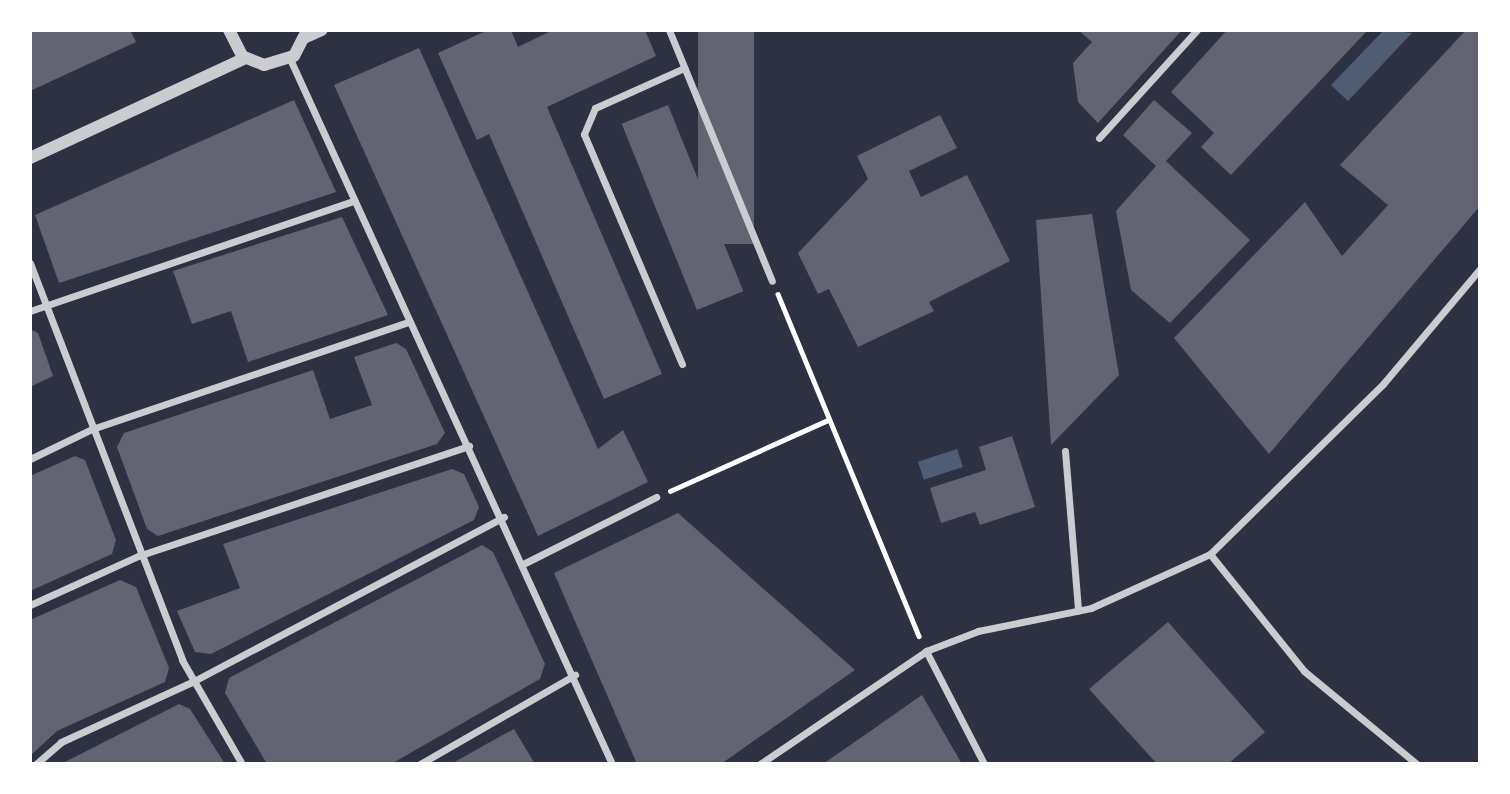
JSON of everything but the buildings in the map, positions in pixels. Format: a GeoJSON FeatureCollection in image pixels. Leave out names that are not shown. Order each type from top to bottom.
{"type":"FeatureCollection","features":[{"type":"Feature","properties":{"kind":"street"},"geometry":{"type":"LineString","coordinates":[[229,30],[245,58],[264,65],[290,59],[307,34],[322,30]]}},
{"type":"Feature","properties":{"kind":"street"},"geometry":{"type":"LineString","coordinates":[[669,30],[772,281]]}},
{"type":"Feature","properties":{"kind":"street"},"geometry":{"type":"LineString","coordinates":[[1099,138],[1197,30]]}},
{"type":"Feature","properties":{"kind":"street"},"geometry":{"type":"LineString","coordinates":[[30,158],[245,58]]}},
{"type":"Feature","properties":{"kind":"street"},"geometry":{"type":"LineString","coordinates":[[290,59],[409,322],[504,517],[612,764]]}},
{"type":"Feature","properties":{"kind":"street"},"geometry":{"type":"LineString","coordinates":[[682,364],[584,134],[595,108],[684,68]]}},
{"type":"Feature","properties":{"kind":"street"},"geometry":{"type":"LineString","coordinates":[[30,311],[353,201]]}},
{"type":"Feature","properties":{"kind":"street"},"geometry":{"type":"LineString","coordinates":[[30,264],[138,556],[192,682],[242,764]]}},
{"type":"Feature","properties":{"kind":"street"},"geometry":{"type":"LineString","coordinates":[[760,764],[926,651],[978,631],[1078,610],[1140,590],[1210,554],[1383,384],[1480,269]]}},
{"type":"Feature","properties":{"kind":"street"},"geometry":{"type":"LineString","coordinates":[[30,459],[92,429],[409,322]]}},
{"type":"Feature","properties":{"kind":"street"},"geometry":{"type":"LineString","coordinates":[[30,605],[138,556],[470,446]]}},
{"type":"Feature","properties":{"kind":"street"},"geometry":{"type":"LineString","coordinates":[[1065,452],[1078,610]]}},
{"type":"Feature","properties":{"kind":"street"},"geometry":{"type":"LineString","coordinates":[[525,563],[656,497]]}},
{"type":"Feature","properties":{"kind":"street"},"geometry":{"type":"LineString","coordinates":[[36,764],[61,742],[192,682],[504,517]]}},
{"type":"Feature","properties":{"kind":"street"},"geometry":{"type":"LineString","coordinates":[[1210,554],[1304,671],[1417,764]]}},
{"type":"Feature","properties":{"kind":"street"},"geometry":{"type":"LineString","coordinates":[[926,651],[984,764]]}},
{"type":"Feature","properties":{"kind":"street"},"geometry":{"type":"LineString","coordinates":[[420,764],[575,675]]}},
{"type":"Feature","properties":{"kind":"path"},"geometry":{"type":"LineString","coordinates":[[772,281],[926,651]]}},
{"type":"Feature","properties":{"kind":"path"},"geometry":{"type":"LineString","coordinates":[[656,497],[828,420]]}},
{"type":"Feature","properties":{"kind":"water"},"geometry":{"type":"Polygon","coordinates":[[[1384,30],[1412,33],[1348,101],[1331,85],[1384,30]]]}},
{"type":"Feature","properties":{"kind":"water"},"geometry":{"type":"Polygon","coordinates":[[[957,449],[963,467],[924,480],[918,462],[957,449]]]}}]}
